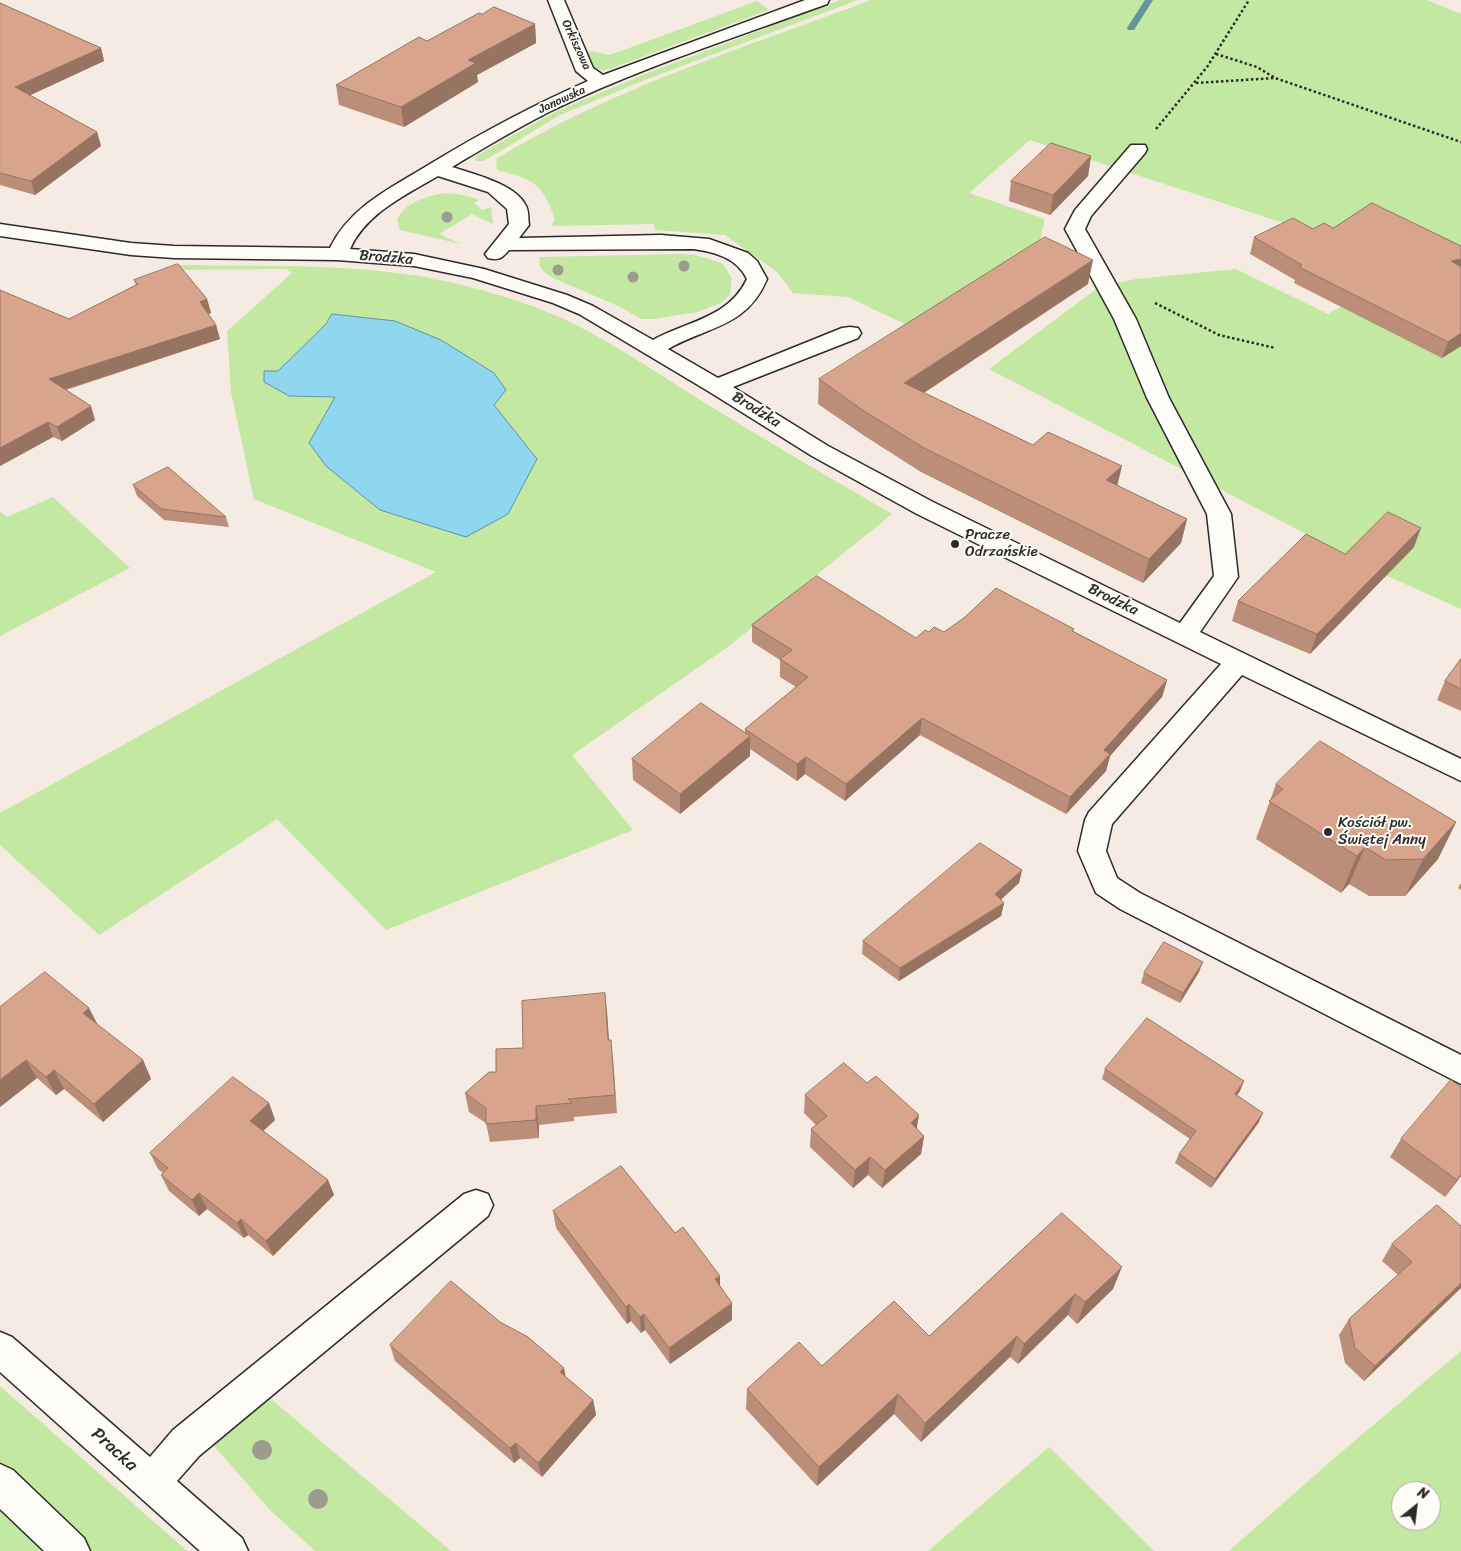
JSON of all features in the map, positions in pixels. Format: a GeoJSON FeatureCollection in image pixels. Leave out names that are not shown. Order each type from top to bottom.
{"type":"FeatureCollection","features":[{"type":"Feature","properties":{"kind":"street","name":"Orkiszowa"},"geometry":{"type":"LineString","coordinates":[[556,0],[586,72],[603,82]]}},
{"type":"Feature","properties":{"kind":"street","name":"Janowska"},"geometry":{"type":"LineString","coordinates":[[337,254],[342,239],[360,219],[380,203],[561,99],[821,0]]}},
{"type":"Feature","properties":{"kind":"street"},"geometry":{"type":"LineString","coordinates":[[1138,149],[1082,214],[1075,229],[1125,319],[1158,398],[1219,514],[1226,577],[1185,635]]}},
{"type":"Feature","properties":{"kind":"street"},"geometry":{"type":"LineString","coordinates":[[437,169],[495,188],[517,207],[518,225],[506,244],[477,273]]}},
{"type":"Feature","properties":{"kind":"street","name":"Brodzka"},"geometry":{"type":"LineString","coordinates":[[0,230],[131,249],[174,252],[337,254],[414,260],[477,273],[530,288],[586,310],[716,386],[820,451],[925,508],[1461,771]]}},
{"type":"Feature","properties":{"kind":"street"},"geometry":{"type":"LineString","coordinates":[[506,244],[556,245],[666,242],[702,244],[740,256],[752,268],[757,279],[752,294],[738,309],[719,320],[682,333],[653,349]]}},
{"type":"Feature","properties":{"kind":"street"},"geometry":{"type":"LineString","coordinates":[[716,386],[850,333]]}},
{"type":"Feature","properties":{"kind":"street"},"geometry":{"type":"LineString","coordinates":[[1238,662],[1099,820],[1092,851],[1106,885],[1130,901],[1461,1070]]}},
{"type":"Feature","properties":{"kind":"street"},"geometry":{"type":"LineString","coordinates":[[151,1483],[186,1443],[476,1205]]}},
{"type":"Feature","properties":{"kind":"street","name":"Pracka"},"geometry":{"type":"LineString","coordinates":[[0,1349],[229,1551]]}},
{"type":"Feature","properties":{"kind":"street"},"geometry":{"type":"LineString","coordinates":[[0,1483],[71,1551]]}},
{"type":"Feature","properties":{"kind":"path"},"geometry":{"type":"LineString","coordinates":[[1138,149],[1196,83],[1232,32],[1249,0]]}},
{"type":"Feature","properties":{"kind":"path"},"geometry":{"type":"LineString","coordinates":[[1216,54],[1257,67],[1275,78],[1461,142]]}},
{"type":"Feature","properties":{"kind":"path"},"geometry":{"type":"LineString","coordinates":[[1196,83],[1275,78]]}},
{"type":"Feature","properties":{"kind":"path"},"geometry":{"type":"LineString","coordinates":[[1153,302],[1219,335],[1275,348]]}},
{"type":"Feature","properties":{"kind":"green space"},"geometry":{"type":"Polygon","coordinates":[[[840,0],[858,0],[650,78],[560,115],[484,161],[475,161],[476,156],[555,112],[645,74],[840,0]]]}},
{"type":"Feature","properties":{"kind":"green space"},"geometry":{"type":"Polygon","coordinates":[[[871,0],[1427,0],[1461,14],[1461,609],[1385,575],[989,369],[1099,287],[1136,279],[1236,269],[1328,314],[1412,265],[1030,140],[969,193],[1045,219],[1036,257],[917,330],[848,297],[793,293],[777,272],[725,235],[655,230],[654,224],[551,226],[555,219],[541,190],[528,180],[497,170],[496,159],[540,134],[632,90],[871,0]]]}},
{"type":"Feature","properties":{"kind":"green space"},"geometry":{"type":"Polygon","coordinates":[[[757,1],[769,10],[604,71],[589,65],[585,50],[610,55],[757,1]]]}},
{"type":"Feature","properties":{"kind":"green space"},"geometry":{"type":"Polygon","coordinates":[[[445,193],[479,200],[474,203],[482,210],[491,207],[493,224],[472,214],[439,234],[461,244],[400,230],[397,220],[405,208],[423,198],[445,193]]]}},
{"type":"Feature","properties":{"kind":"green space"},"geometry":{"type":"Polygon","coordinates":[[[695,255],[722,263],[732,278],[730,295],[721,303],[698,312],[641,319],[618,306],[553,278],[542,270],[539,261],[540,257],[695,255]]]}},
{"type":"Feature","properties":{"kind":"green space"},"geometry":{"type":"Polygon","coordinates":[[[173,265],[347,268],[381,271],[450,282],[514,300],[546,311],[593,334],[892,514],[729,646],[572,755],[633,830],[386,930],[277,819],[99,935],[0,845],[0,813],[436,572],[254,499],[231,392],[227,331],[292,273],[286,269],[172,270],[173,265]],[[332,314],[326,324],[278,371],[264,371],[288,396],[335,397],[381,510],[332,314]]]}},
{"type":"Feature","properties":{"kind":"green space"},"geometry":{"type":"Polygon","coordinates":[[[53,497],[130,568],[0,636],[0,511],[7,517],[53,497]]]}},
{"type":"Feature","properties":{"kind":"green space"},"geometry":{"type":"Polygon","coordinates":[[[1461,1351],[1461,1551],[1229,1551],[1332,1460],[1461,1351]]]}},
{"type":"Feature","properties":{"kind":"green space"},"geometry":{"type":"Polygon","coordinates":[[[252,1383],[451,1551],[315,1551],[270,1510],[207,1438],[252,1383]]]}},
{"type":"Feature","properties":{"kind":"green space"},"geometry":{"type":"Polygon","coordinates":[[[0,1386],[187,1551],[0,1551],[0,1386]]]}},
{"type":"Feature","properties":{"kind":"green space"},"geometry":{"type":"Polygon","coordinates":[[[1049,1447],[1154,1551],[928,1551],[1049,1447]]]}},
{"type":"Feature","properties":{"kind":"water"},"geometry":{"type":"Polygon","coordinates":[[[332,314],[395,321],[441,340],[494,373],[506,390],[494,405],[537,459],[508,514],[466,537],[380,510],[326,466],[309,443],[335,397],[289,396],[264,382],[264,371],[278,371],[326,324],[332,314]]]}},
{"type":"Feature","properties":{"kind":"building"},"geometry":{"type":"Polygon","coordinates":[[[0,3],[101,48],[15,87],[97,132],[31,181],[0,173],[0,3]]]}},
{"type":"Feature","properties":{"kind":"building"},"geometry":{"type":"Polygon","coordinates":[[[494,7],[535,24],[468,60],[476,63],[401,107],[336,85],[419,37],[427,41],[494,7]]]}},
{"type":"Feature","properties":{"kind":"building"},"geometry":{"type":"Polygon","coordinates":[[[1051,143],[1091,156],[1053,195],[1011,181],[1051,143]]]}},
{"type":"Feature","properties":{"kind":"building"},"geometry":{"type":"Polygon","coordinates":[[[1372,203],[1461,246],[1461,259],[1451,261],[1461,267],[1461,333],[1448,342],[1299,267],[1302,265],[1254,237],[1293,218],[1313,229],[1324,223],[1333,228],[1372,203]]]}},
{"type":"Feature","properties":{"kind":"building"},"geometry":{"type":"Polygon","coordinates":[[[1045,237],[1093,260],[904,383],[1033,445],[1048,432],[1122,466],[1106,480],[1187,519],[1149,559],[924,448],[864,411],[819,379],[1045,237]]]}},
{"type":"Feature","properties":{"kind":"building"},"geometry":{"type":"Polygon","coordinates":[[[178,264],[207,299],[200,302],[216,325],[49,379],[91,406],[57,427],[48,422],[0,448],[0,290],[69,319],[138,284],[134,280],[178,264]]]}},
{"type":"Feature","properties":{"kind":"building"},"geometry":{"type":"Polygon","coordinates":[[[168,467],[226,517],[161,509],[133,485],[168,467]]]}},
{"type":"Feature","properties":{"kind":"building"},"geometry":{"type":"Polygon","coordinates":[[[1388,512],[1421,528],[1317,634],[1238,601],[1306,534],[1345,554],[1388,512]]]}},
{"type":"Feature","properties":{"kind":"building"},"geometry":{"type":"Polygon","coordinates":[[[817,576],[916,638],[925,630],[929,632],[934,627],[944,632],[965,617],[996,588],[1074,629],[1072,631],[1167,680],[1104,750],[1110,754],[1070,797],[922,718],[846,784],[806,757],[797,764],[745,729],[808,677],[780,659],[792,650],[752,625],[817,576]]]}},
{"type":"Feature","properties":{"kind":"building"},"geometry":{"type":"Polygon","coordinates":[[[1461,659],[1461,689],[1445,681],[1461,659]]]}},
{"type":"Feature","properties":{"kind":"building"},"geometry":{"type":"Polygon","coordinates":[[[701,703],[750,736],[680,794],[632,759],[701,703]]]}},
{"type":"Feature","properties":{"kind":"building"},"geometry":{"type":"Polygon","coordinates":[[[1320,741],[1456,822],[1423,859],[1386,860],[1365,847],[1357,856],[1269,801],[1283,789],[1276,784],[1320,741]]]}},
{"type":"Feature","properties":{"kind":"building"},"geometry":{"type":"Polygon","coordinates":[[[980,843],[1022,870],[995,894],[1004,903],[900,968],[863,941],[980,843]]]}},
{"type":"Feature","properties":{"kind":"building"},"geometry":{"type":"Polygon","coordinates":[[[1164,942],[1203,962],[1183,993],[1144,973],[1164,942]]]}},
{"type":"Feature","properties":{"kind":"building"},"geometry":{"type":"Polygon","coordinates":[[[45,972],[89,1008],[83,1013],[143,1060],[94,1104],[54,1070],[46,1077],[26,1060],[0,1080],[0,1007],[45,972]]]}},
{"type":"Feature","properties":{"kind":"building"},"geometry":{"type":"Polygon","coordinates":[[[605,993],[608,1040],[611,1040],[615,1095],[568,1099],[572,1103],[536,1106],[536,1120],[486,1124],[486,1108],[465,1093],[489,1072],[496,1072],[496,1049],[523,1048],[522,1001],[605,993]]]}},
{"type":"Feature","properties":{"kind":"building"},"geometry":{"type":"Polygon","coordinates":[[[1147,1018],[1244,1081],[1235,1094],[1263,1113],[1215,1179],[1179,1154],[1196,1131],[1105,1069],[1147,1018]]]}},
{"type":"Feature","properties":{"kind":"building"},"geometry":{"type":"Polygon","coordinates":[[[844,1063],[867,1083],[876,1076],[919,1115],[911,1123],[924,1136],[885,1170],[870,1157],[855,1170],[811,1129],[827,1116],[805,1095],[844,1063]]]}},
{"type":"Feature","properties":{"kind":"building"},"geometry":{"type":"Polygon","coordinates":[[[233,1077],[269,1103],[250,1121],[328,1180],[266,1241],[241,1219],[237,1223],[199,1193],[192,1200],[161,1175],[168,1168],[150,1153],[233,1077]]]}},
{"type":"Feature","properties":{"kind":"building"},"geometry":{"type":"Polygon","coordinates":[[[1451,1080],[1461,1087],[1461,1174],[1457,1180],[1401,1139],[1451,1080]]]}},
{"type":"Feature","properties":{"kind":"building"},"geometry":{"type":"Polygon","coordinates":[[[621,1166],[675,1233],[683,1227],[720,1276],[715,1279],[732,1303],[669,1348],[644,1314],[640,1317],[629,1304],[626,1307],[553,1211],[621,1166]]]}},
{"type":"Feature","properties":{"kind":"building"},"geometry":{"type":"Polygon","coordinates":[[[1437,1205],[1461,1226],[1461,1283],[1375,1366],[1355,1348],[1349,1319],[1412,1262],[1392,1244],[1437,1205]]]}},
{"type":"Feature","properties":{"kind":"building"},"geometry":{"type":"Polygon","coordinates":[[[1062,1213],[1122,1267],[1085,1302],[1075,1294],[1024,1344],[1017,1336],[925,1423],[898,1394],[819,1467],[747,1389],[799,1342],[822,1366],[894,1301],[929,1336],[1062,1213]]]}},
{"type":"Feature","properties":{"kind":"building"},"geometry":{"type":"Polygon","coordinates":[[[451,1281],[500,1322],[528,1337],[564,1368],[560,1372],[593,1400],[538,1463],[516,1443],[510,1448],[390,1345],[451,1281]]]}},
{"type":"Feature","properties":{"kind":"waterway"},"geometry":{"type":"LineString","coordinates":[[1131,28],[1149,0]]}},
{"type":"Feature","properties":{"kind":"place","name":"Pracze Odrzańskie"},"geometry":{"type":"Point","coordinates":[955,544]}},
{"type":"Feature","properties":{"kind":"place","name":"Kościół pw. Świętej Anny"},"geometry":{"type":"Point","coordinates":[1328,832]}}]}
